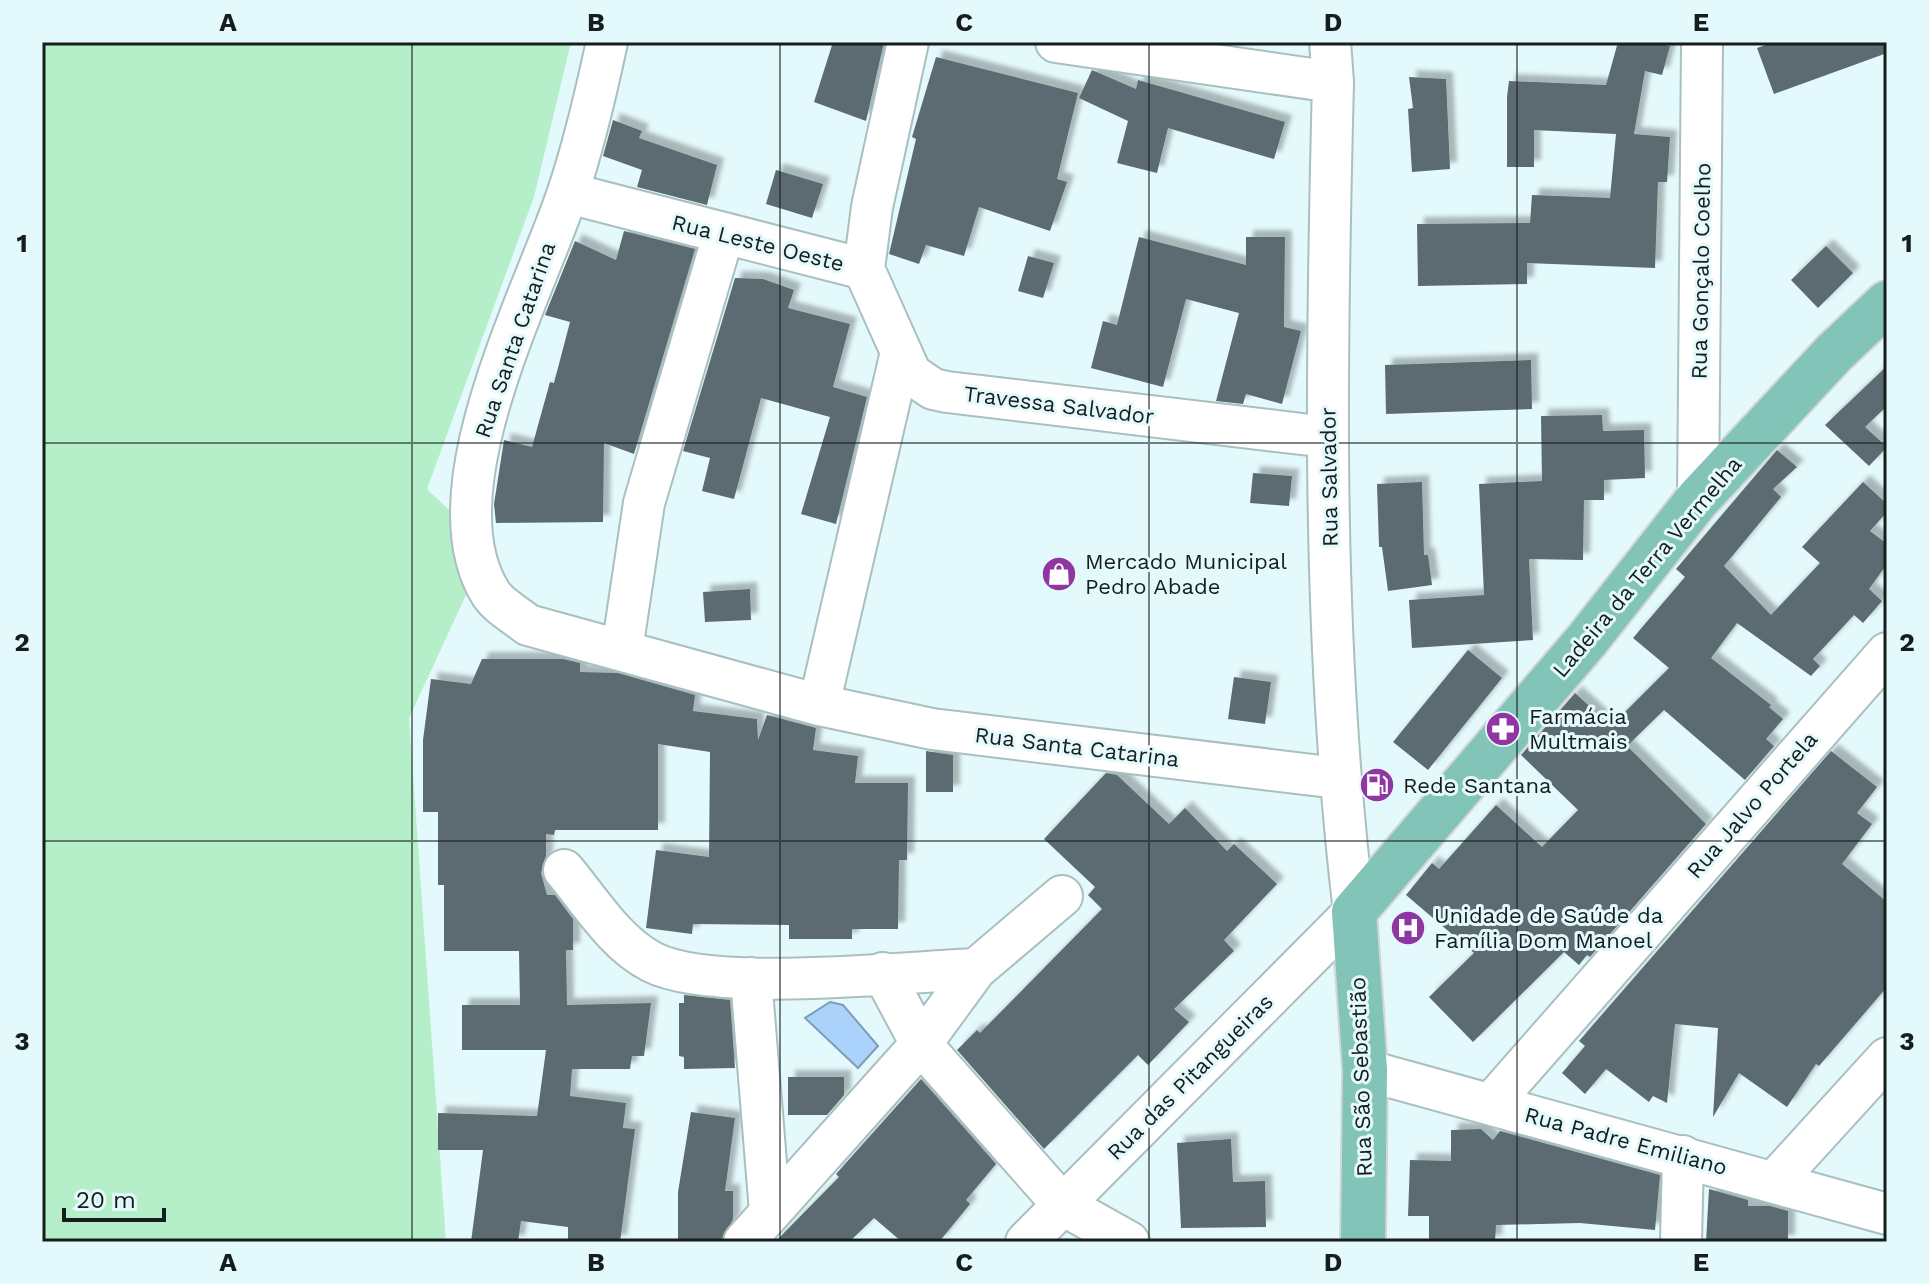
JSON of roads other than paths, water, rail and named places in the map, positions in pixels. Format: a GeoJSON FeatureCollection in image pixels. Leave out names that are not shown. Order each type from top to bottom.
{"type":"FeatureCollection","features":[{"type":"Feature","properties":{"kind":"main road","name":"Ladeira da Terra Vermelha"},"geometry":{"type":"LineString","coordinates":[[1354,912],[1587,640],[1698,499],[1834,353],[1887,303]]}},
{"type":"Feature","properties":{"kind":"main road","name":"Rua São Sebastião"},"geometry":{"type":"LineString","coordinates":[[1354,912],[1365,1070],[1363,1242]]}},
{"type":"Feature","properties":{"kind":"street","name":"Rua Santa Catarina"},"geometry":{"type":"LineString","coordinates":[[607,42],[568,193],[493,393],[478,442],[470,521],[481,570],[492,596],[528,625],[819,705],[932,729],[1338,778]]}},
{"type":"Feature","properties":{"kind":"street","name":"Rua Leste Oeste"},"geometry":{"type":"LineString","coordinates":[[568,193],[723,236],[864,269],[872,207],[908,42]]}},
{"type":"Feature","properties":{"kind":"street"},"geometry":{"type":"LineString","coordinates":[[1056,42],[1333,82]]}},
{"type":"Feature","properties":{"kind":"street","name":"Rua Salvador"},"geometry":{"type":"LineString","coordinates":[[1330,42],[1333,82],[1327,437],[1338,778],[1354,912]]}},
{"type":"Feature","properties":{"kind":"street","name":"Rua Gonçalo Coelho"},"geometry":{"type":"LineString","coordinates":[[1698,499],[1702,42]]}},
{"type":"Feature","properties":{"kind":"street"},"geometry":{"type":"LineString","coordinates":[[622,650],[644,503],[723,236]]}},
{"type":"Feature","properties":{"kind":"street","name":"Travessa Salvador"},"geometry":{"type":"LineString","coordinates":[[864,269],[911,374],[933,389],[1327,437]]}},
{"type":"Feature","properties":{"kind":"street"},"geometry":{"type":"LineString","coordinates":[[819,705],[901,352]]}},
{"type":"Feature","properties":{"kind":"street","name":"Rua Jalvo Portela"},"geometry":{"type":"LineString","coordinates":[[1491,1104],[1887,653]]}},
{"type":"Feature","properties":{"kind":"street"},"geometry":{"type":"LineString","coordinates":[[564,870],[627,946],[653,963],[696,975],[751,978],[976,969]]}},
{"type":"Feature","properties":{"kind":"street"},"geometry":{"type":"LineString","coordinates":[[744,1242],[921,1044],[976,969],[1062,896]]}},
{"type":"Feature","properties":{"kind":"street","name":"Rua das Pitangueiras"},"geometry":{"type":"LineString","coordinates":[[1026,1242],[1354,912]]}},
{"type":"Feature","properties":{"kind":"street"},"geometry":{"type":"LineString","coordinates":[[883,973],[921,1044],[1063,1205],[1128,1242]]}},
{"type":"Feature","properties":{"kind":"street"},"geometry":{"type":"LineString","coordinates":[[751,978],[770,1212]]}},
{"type":"Feature","properties":{"kind":"street"},"geometry":{"type":"LineString","coordinates":[[1774,1182],[1887,1058]]}},
{"type":"Feature","properties":{"kind":"street","name":"Rua Padre Emiliano"},"geometry":{"type":"LineString","coordinates":[[1365,1070],[1887,1214]]}},
{"type":"Feature","properties":{"kind":"street"},"geometry":{"type":"LineString","coordinates":[[1681,1242],[1683,1156]]}},
{"type":"Feature","properties":{"kind":"water"},"geometry":{"type":"Polygon","coordinates":[[[830,1002],[843,1005],[878,1046],[858,1068],[805,1018],[830,1002]]]}},
{"type":"Feature","properties":{"kind":"place","name":"Mercado Municipal Pedro Abade"},"geometry":{"type":"Point","coordinates":[1059,574]}},
{"type":"Feature","properties":{"kind":"place","name":"Farmácia Multmais"},"geometry":{"type":"Point","coordinates":[1503,729]}},
{"type":"Feature","properties":{"kind":"place","name":"Rede Santana"},"geometry":{"type":"Point","coordinates":[1377,785]}},
{"type":"Feature","properties":{"kind":"place","name":"Unidade de Saúde da Família Dom Manoel"},"geometry":{"type":"Point","coordinates":[1408,928]}}]}
